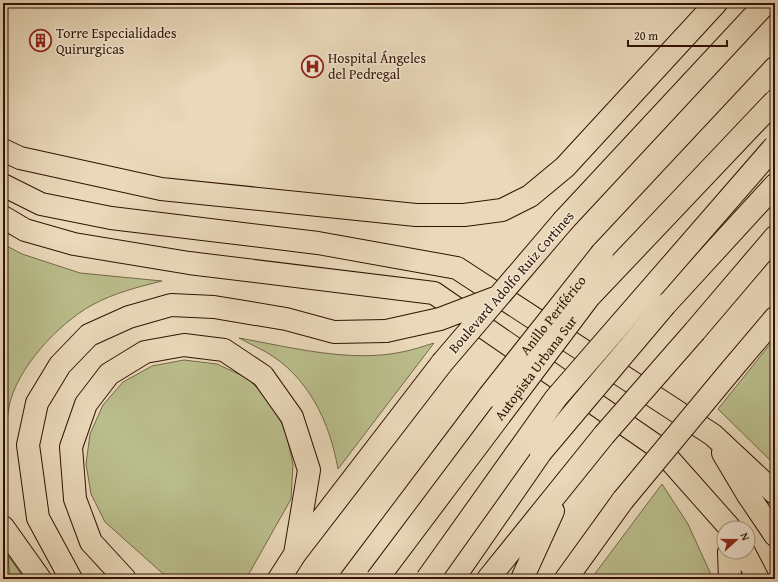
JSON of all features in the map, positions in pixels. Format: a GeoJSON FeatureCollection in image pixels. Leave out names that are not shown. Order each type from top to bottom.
{"type":"FeatureCollection","features":[{"type":"Feature","properties":{"kind":"main road"},"geometry":{"type":"LineString","coordinates":[[3,150],[20,158],[161,189],[416,215],[464,215],[502,210],[530,196],[565,167],[716,3]]}},
{"type":"Feature","properties":{"kind":"main road","name":"Boulevard Adolfo Ruiz Cortines"},"geometry":{"type":"LineString","coordinates":[[279,579],[295,554],[442,363],[496,298],[564,220],[766,3]]}},
{"type":"Feature","properties":{"kind":"main road","name":"Anillo Periférico"},"geometry":{"type":"LineString","coordinates":[[351,579],[489,396],[602,253],[775,68]]}},
{"type":"Feature","properties":{"kind":"main road","name":"Autopista Urbana Sur"},"geometry":{"type":"LineString","coordinates":[[377,579],[589,297],[775,101]]}},
{"type":"Feature","properties":{"kind":"main road"},"geometry":{"type":"LineString","coordinates":[[427,579],[556,398],[775,146]]}},
{"type":"Feature","properties":{"kind":"main road"},"geometry":{"type":"LineString","coordinates":[[3,185],[42,204],[111,218],[318,243],[457,268],[713,434],[775,493]]}},
{"type":"Feature","properties":{"kind":"main road"},"geometry":{"type":"LineString","coordinates":[[454,579],[541,452],[665,305],[775,185]]}},
{"type":"Feature","properties":{"kind":"main road"},"geometry":{"type":"LineString","coordinates":[[3,217],[24,230],[74,244],[189,263],[434,292],[659,448],[723,520]]}},
{"type":"Feature","properties":{"kind":"main road"},"geometry":{"type":"LineString","coordinates":[[488,579],[604,435],[775,237]]}},
{"type":"Feature","properties":{"kind":"main road"},"geometry":{"type":"LineString","coordinates":[[71,579],[38,518],[28,445],[37,403],[60,365],[89,335],[129,317],[171,305],[214,307],[286,319],[334,332],[386,331],[440,319],[496,298]]}},
{"type":"Feature","properties":{"kind":"main road"},"geometry":{"type":"LineString","coordinates":[[566,579],[623,500],[775,318]]}},
{"type":"Feature","properties":{"kind":"main road"},"geometry":{"type":"LineString","coordinates":[[125,579],[91,542],[75,499],[71,447],[86,404],[110,374],[145,352],[184,345],[224,350],[263,376],[292,418],[309,470],[295,554]]}},
{"type":"Feature","properties":{"kind":"main road"},"geometry":{"type":"LineString","coordinates":[[713,434],[748,496],[775,535]]}},
{"type":"Feature","properties":{"kind":"main road"},"geometry":{"type":"LineString","coordinates":[[522,579],[567,480]]}},
{"type":"Feature","properties":{"kind":"main road"},"geometry":{"type":"LineString","coordinates":[[3,527],[40,579]]}},
{"type":"Feature","properties":{"kind":"main road"},"geometry":{"type":"LineString","coordinates":[[729,560],[730,579]]}},
{"type":"Feature","properties":{"kind":"main road"},"geometry":{"type":"LineString","coordinates":[[748,560],[758,579]]}},
{"type":"Feature","properties":{"kind":"green space"},"geometry":{"type":"Polygon","coordinates":[[[3,244],[22,254],[80,273],[162,281],[126,291],[92,305],[79,313],[66,324],[40,349],[29,363],[13,392],[8,411],[5,441],[3,431],[3,244]]]}},
{"type":"Feature","properties":{"kind":"green space"},"geometry":{"type":"Polygon","coordinates":[[[239,338],[299,349],[341,355],[362,356],[402,352],[434,343],[338,469],[323,418],[306,388],[281,362],[266,352],[239,338]]]}},
{"type":"Feature","properties":{"kind":"green space"},"geometry":{"type":"Polygon","coordinates":[[[775,338],[775,465],[718,409],[775,338]]]}},
{"type":"Feature","properties":{"kind":"green space"},"geometry":{"type":"Polygon","coordinates":[[[184,360],[217,364],[247,378],[270,401],[286,431],[293,465],[291,499],[246,579],[169,579],[105,522],[91,494],[86,464],[90,434],[103,405],[123,382],[152,366],[184,360]]]}},
{"type":"Feature","properties":{"kind":"green space"},"geometry":{"type":"Polygon","coordinates":[[[662,484],[688,524],[713,579],[591,579],[662,484]]]}},
{"type":"Feature","properties":{"kind":"green space"},"geometry":{"type":"Polygon","coordinates":[[[8,556],[25,579],[10,579],[8,556]]]}},
{"type":"Feature","properties":{"kind":"place","name":"Torre Especialidades Quirurgicas"},"geometry":{"type":"Point","coordinates":[40,41]}},
{"type":"Feature","properties":{"kind":"place","name":"Hospital Ángeles del Pedregal"},"geometry":{"type":"Point","coordinates":[312,66]}}]}
